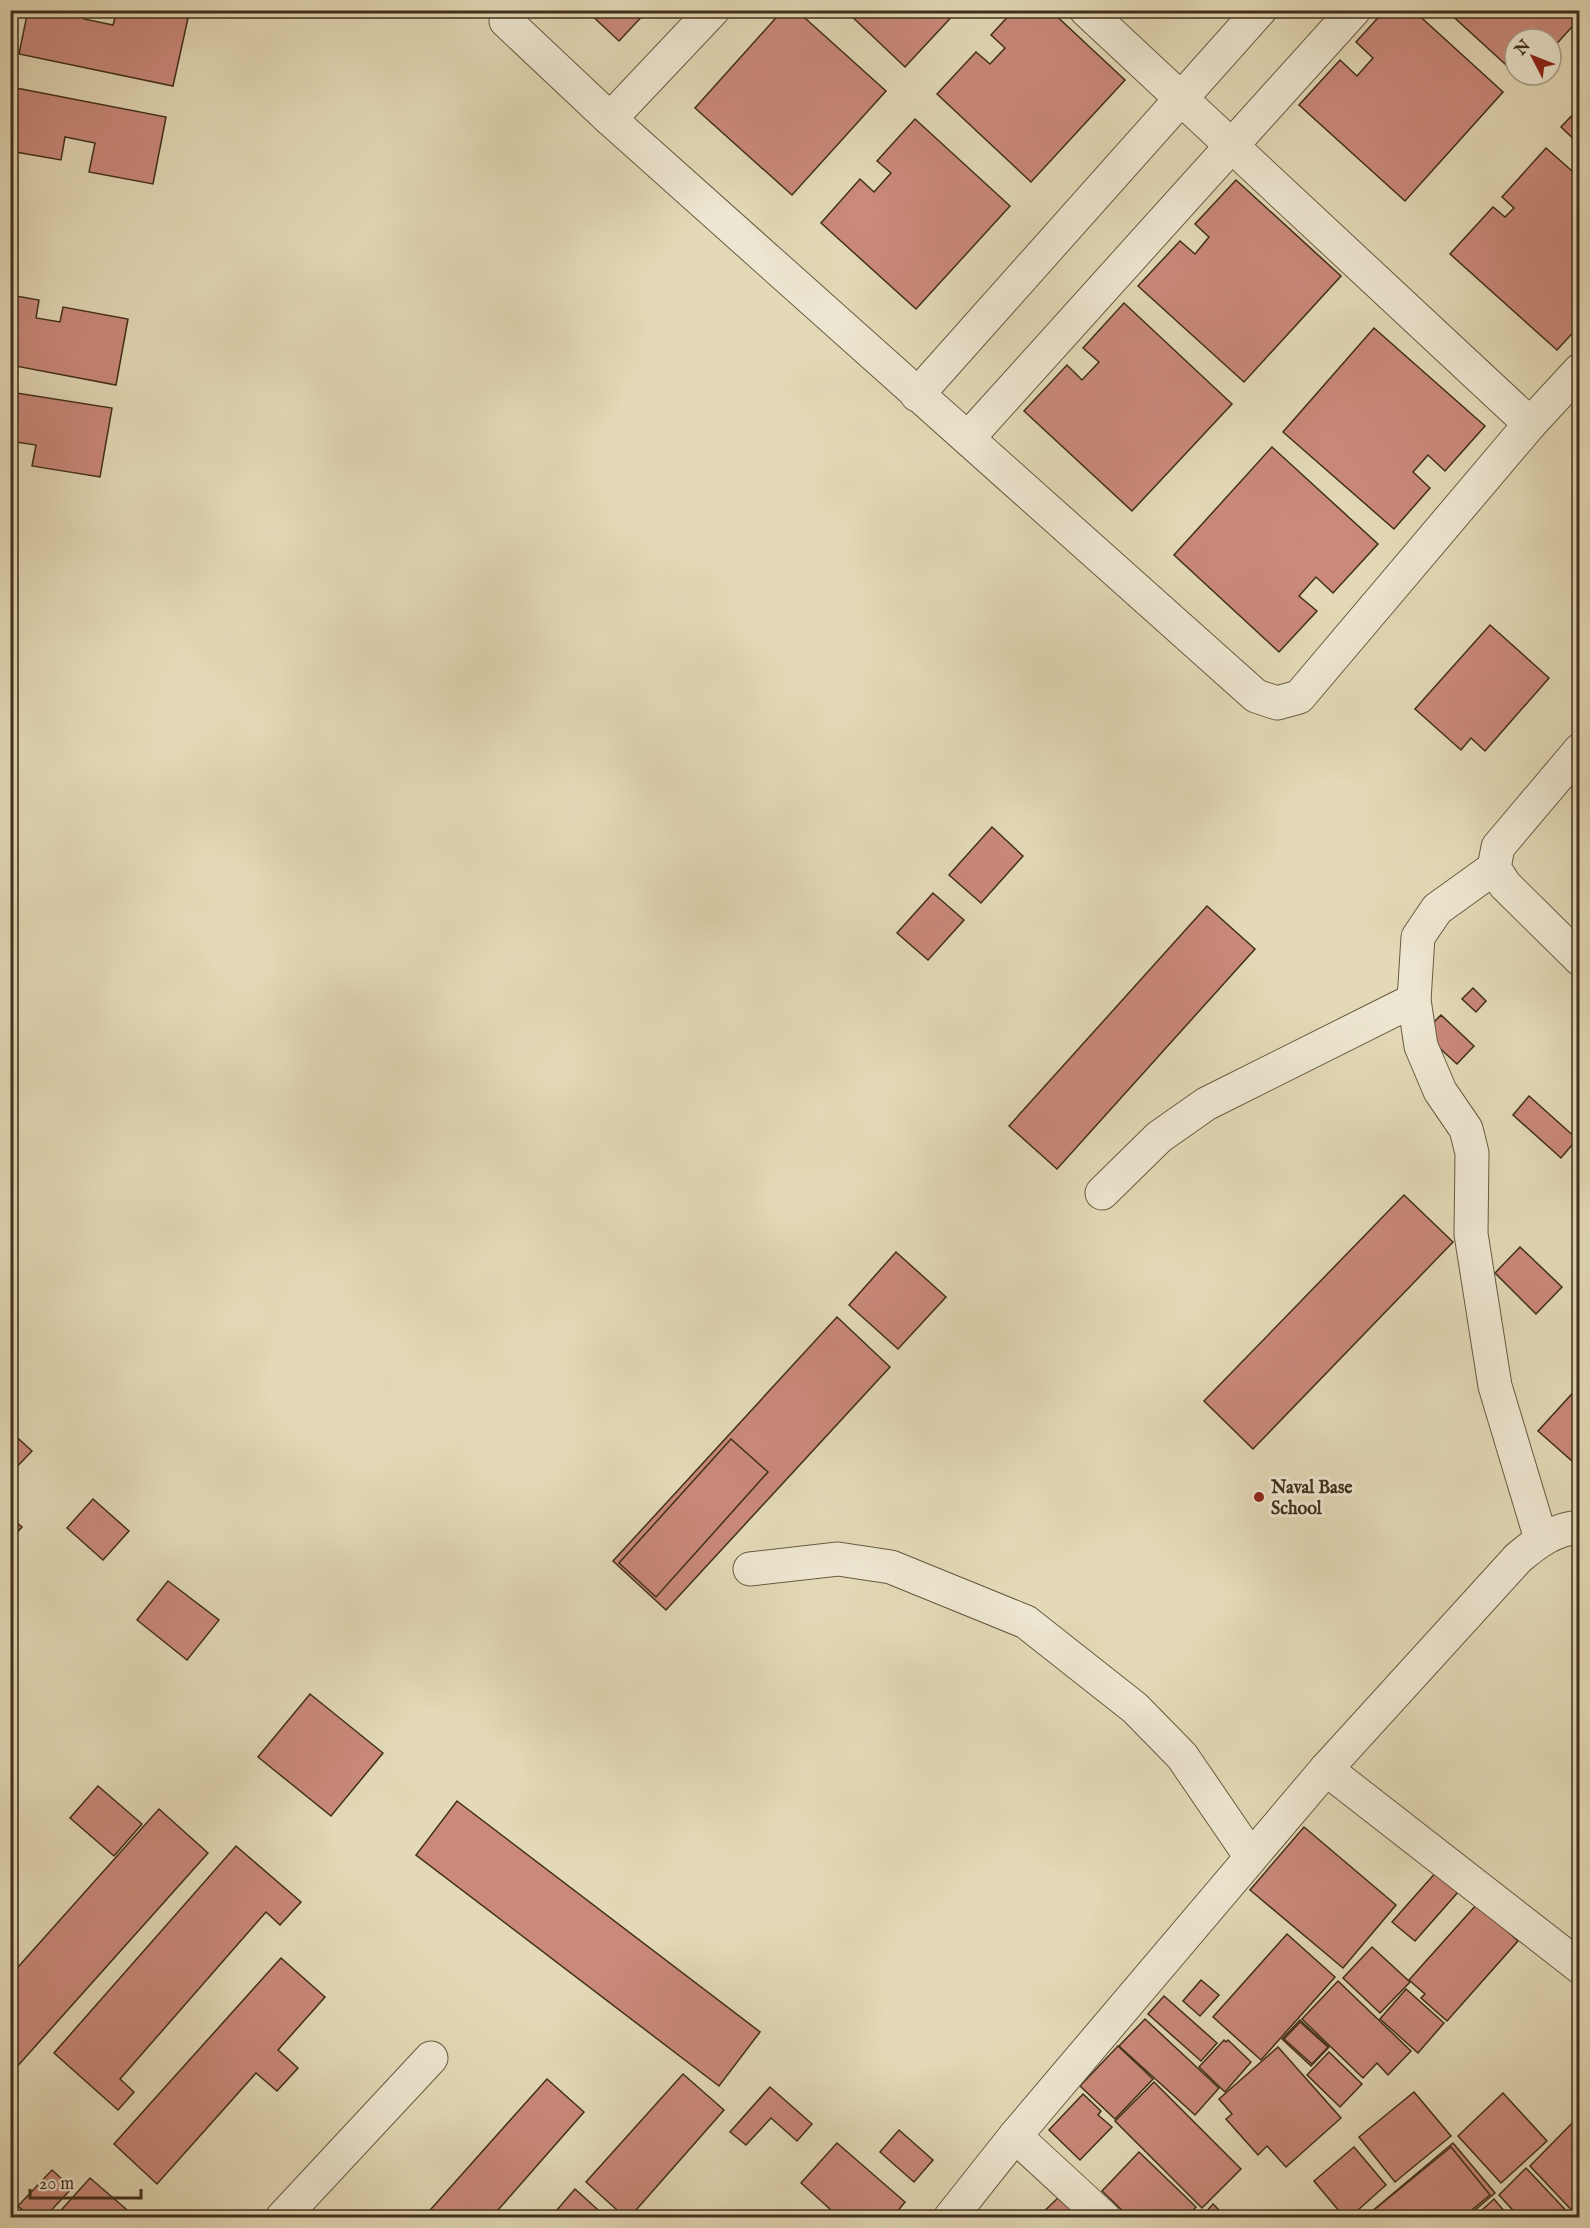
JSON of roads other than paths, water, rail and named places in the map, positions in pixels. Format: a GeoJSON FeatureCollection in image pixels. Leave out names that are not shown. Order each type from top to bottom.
{"type":"FeatureCollection","features":[{"type":"Feature","properties":{"kind":"street"},"geometry":{"type":"LineString","coordinates":[[610,119],[713,10]]}},
{"type":"Feature","properties":{"kind":"street"},"geometry":{"type":"LineString","coordinates":[[1086,10],[1530,424]]}},
{"type":"Feature","properties":{"kind":"street"},"geometry":{"type":"LineString","coordinates":[[917,395],[1260,10]]}},
{"type":"Feature","properties":{"kind":"street"},"geometry":{"type":"LineString","coordinates":[[968,438],[1354,10]]}},
{"type":"Feature","properties":{"kind":"street"},"geometry":{"type":"LineString","coordinates":[[506,21],[610,119],[1256,696],[1277,703],[1299,697],[1530,424],[1580,370]]}},
{"type":"Feature","properties":{"kind":"street"},"geometry":{"type":"LineString","coordinates":[[1541,1539],[1495,1386],[1471,1234],[1472,1152],[1466,1129],[1440,1091],[1421,1046],[1414,1000],[1418,937],[1437,909],[1494,868],[1498,847],[1580,750]]}},
{"type":"Feature","properties":{"kind":"street"},"geometry":{"type":"LineString","coordinates":[[1494,868],[1506,885],[1580,959]]}},
{"type":"Feature","properties":{"kind":"street"},"geometry":{"type":"LineString","coordinates":[[1102,1193],[1159,1137],[1206,1104],[1414,1000]]}},
{"type":"Feature","properties":{"kind":"street"},"geometry":{"type":"LineString","coordinates":[[950,2217],[1015,2136],[1326,1769],[1518,1558],[1541,1539],[1556,1532],[1580,1527]]}},
{"type":"Feature","properties":{"kind":"street"},"geometry":{"type":"LineString","coordinates":[[750,1569],[838,1559],[891,1567],[1026,1622],[1135,1708],[1182,1756],[1251,1857]]}},
{"type":"Feature","properties":{"kind":"street"},"geometry":{"type":"LineString","coordinates":[[1326,1769],[1580,1967]]}},
{"type":"Feature","properties":{"kind":"street"},"geometry":{"type":"LineString","coordinates":[[282,2217],[431,2058]]}},
{"type":"Feature","properties":{"kind":"street"},"geometry":{"type":"LineString","coordinates":[[1015,2136],[1104,2217]]}},
{"type":"Feature","properties":{"kind":"place","name":"Naval Base School"},"geometry":{"type":"Point","coordinates":[1259,1497]}}]}
